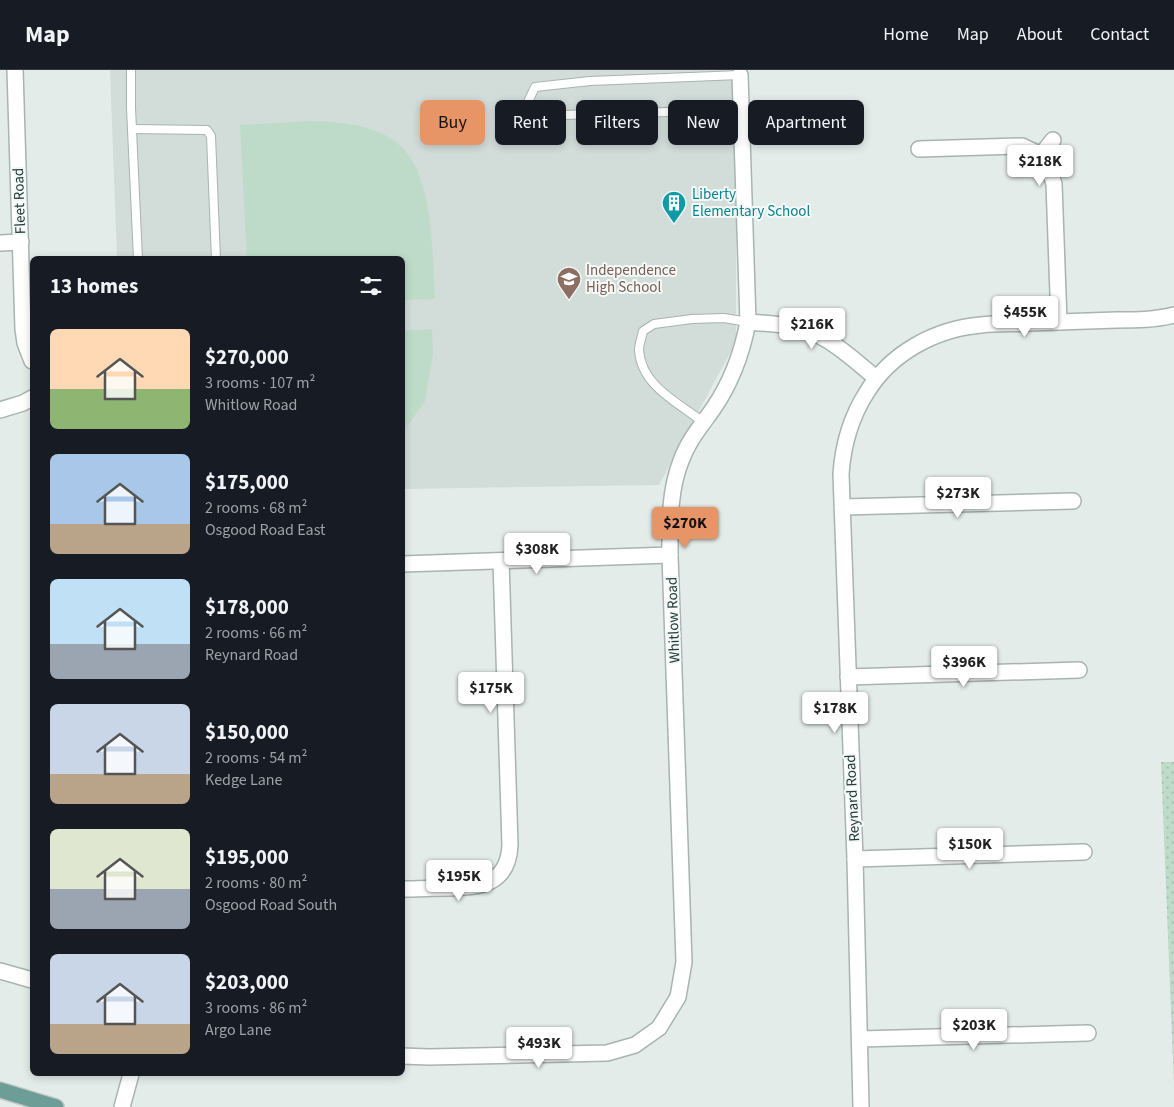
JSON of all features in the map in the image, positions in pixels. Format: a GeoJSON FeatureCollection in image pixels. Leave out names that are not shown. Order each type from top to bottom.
{"type":"FeatureCollection","features":[{"type":"Feature","properties":{"kind":"main road"},"geometry":{"type":"LineString","coordinates":[[0,1090],[56,1107]]}},
{"type":"Feature","properties":{"kind":"street","name":"Fleet Road"},"geometry":{"type":"LineString","coordinates":[[15,70],[24,329],[25,343],[30,356]]}},
{"type":"Feature","properties":{"kind":"street","name":"Whitlow Road"},"geometry":{"type":"LineString","coordinates":[[405,1056],[607,1052],[635,1045],[659,1028],[678,997],[684,962],[670,555],[671,506],[676,474],[687,446],[721,397],[740,357],[748,322],[740,75]]}},
{"type":"Feature","properties":{"kind":"street"},"geometry":{"type":"LineString","coordinates":[[1040,155],[1054,140]]}},
{"type":"Feature","properties":{"kind":"street"},"geometry":{"type":"LineString","coordinates":[[920,149],[1022,146],[1040,155],[1048,164],[1054,184],[1059,322]]}},
{"type":"Feature","properties":{"kind":"street"},"geometry":{"type":"LineString","coordinates":[[0,242],[20,242]]}},
{"type":"Feature","properties":{"kind":"street","name":"Reynard Road"},"geometry":{"type":"LineString","coordinates":[[861,1107],[855,858],[841,474],[842,455],[848,430],[860,404],[876,378],[901,355],[923,341],[944,332],[981,325],[1146,320],[1174,315]]}},
{"type":"Feature","properties":{"kind":"street"},"geometry":{"type":"LineString","coordinates":[[748,322],[797,328],[825,338],[876,378]]}},
{"type":"Feature","properties":{"kind":"street"},"geometry":{"type":"LineString","coordinates":[[0,410],[30,399]]}},
{"type":"Feature","properties":{"kind":"street"},"geometry":{"type":"LineString","coordinates":[[843,507],[1073,501]]}},
{"type":"Feature","properties":{"kind":"street"},"geometry":{"type":"LineString","coordinates":[[405,564],[670,555]]}},
{"type":"Feature","properties":{"kind":"street"},"geometry":{"type":"LineString","coordinates":[[405,890],[472,887],[487,883],[494,880],[500,874],[508,860],[510,845],[501,561]]}},
{"type":"Feature","properties":{"kind":"street"},"geometry":{"type":"LineString","coordinates":[[848,677],[1079,670]]}},
{"type":"Feature","properties":{"kind":"street"},"geometry":{"type":"LineString","coordinates":[[855,858],[1084,852]]}},
{"type":"Feature","properties":{"kind":"street"},"geometry":{"type":"LineString","coordinates":[[0,971],[30,979]]}},
{"type":"Feature","properties":{"kind":"street"},"geometry":{"type":"LineString","coordinates":[[860,1039],[1088,1033]]}},
{"type":"Feature","properties":{"kind":"street"},"geometry":{"type":"LineString","coordinates":[[122,1107],[131,1076]]}},
{"type":"Feature","properties":{"kind":"lane"},"geometry":{"type":"LineString","coordinates":[[131,70],[138,256]]}},
{"type":"Feature","properties":{"kind":"lane"},"geometry":{"type":"LineString","coordinates":[[740,75],[590,81],[535,87],[528,102],[527,116],[742,110]]}},
{"type":"Feature","properties":{"kind":"lane"},"geometry":{"type":"LineString","coordinates":[[132,129],[207,130],[211,136],[216,256]]}},
{"type":"Feature","properties":{"kind":"lane"},"geometry":{"type":"LineString","coordinates":[[703,422],[652,382],[642,365],[639,349],[643,331],[654,324],[692,320],[724,318],[748,322]]}},
{"type":"Feature","properties":{"kind":"shaded area","name":"Independence High School"},"geometry":{"type":"Polygon","coordinates":[[[110,70],[733,70],[734,100],[668,100],[668,145],[734,145],[736,342],[659,485],[405,489],[405,256],[117,256],[110,70]]]}},
{"type":"Feature","properties":{"kind":"green space"},"geometry":{"type":"Polygon","coordinates":[[[310,121],[344,123],[378,132],[397,143],[409,157],[419,174],[425,194],[432,238],[435,299],[405,300],[405,256],[247,256],[240,125],[310,121]]]}},
{"type":"Feature","properties":{"kind":"green space"},"geometry":{"type":"Polygon","coordinates":[[[432,329],[433,354],[425,401],[405,429],[405,331],[432,329]]]}},
{"type":"Feature","properties":{"kind":"green space"},"geometry":{"type":"Polygon","coordinates":[[[1161,762],[1174,762],[1174,1087],[1161,762]]]}},
{"type":"Feature","properties":{"kind":"place","name":"Liberty Elementary School"},"geometry":{"type":"Point","coordinates":[674,224]}},
{"type":"Feature","properties":{"kind":"place","name":"Independence High School"},"geometry":{"type":"Point","coordinates":[569,300]}}]}
